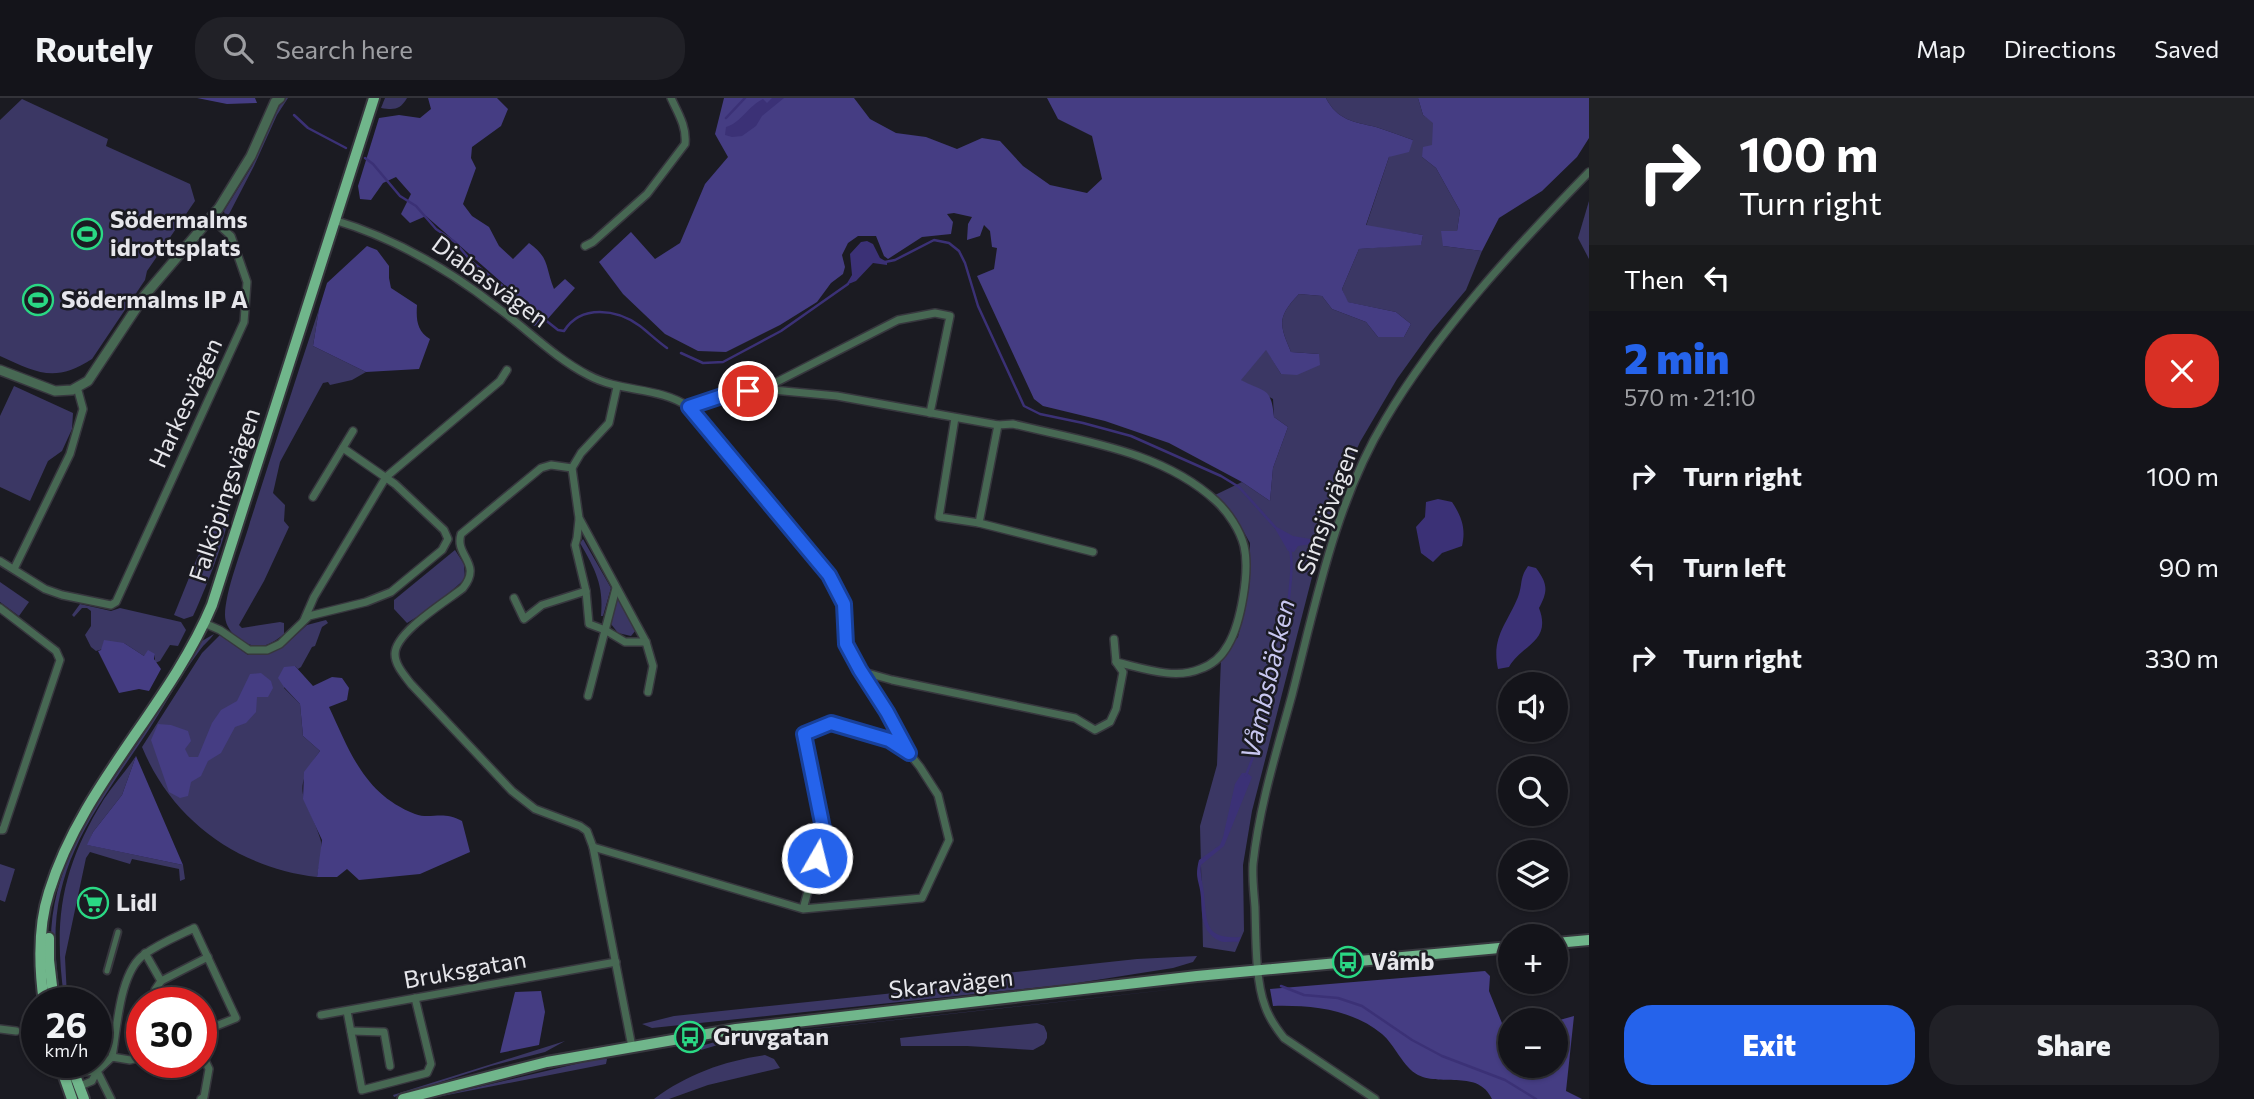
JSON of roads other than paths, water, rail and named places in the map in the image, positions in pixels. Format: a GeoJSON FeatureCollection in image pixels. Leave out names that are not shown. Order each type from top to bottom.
{"type":"FeatureCollection","features":[{"type":"Feature","properties":{"kind":"main road","name":"Falköpingsvägen"},"geometry":{"type":"LineString","coordinates":[[42,987],[43,933],[49,891],[71,837],[88,807],[168,688],[204,623],[218,587],[374,98]]}},
{"type":"Feature","properties":{"kind":"main road","name":"Falköpingsvägen"},"geometry":{"type":"LineString","coordinates":[[52,987],[48,960],[49,933],[56,876]]}},
{"type":"Feature","properties":{"kind":"main road"},"geometry":{"type":"LineString","coordinates":[[1568,942],[1589,940]]}},
{"type":"Feature","properties":{"kind":"main road","name":"Skaravägen"},"geometry":{"type":"LineString","coordinates":[[403,1099],[547,1062],[736,1028],[1259,971],[1498,948]]}},
{"type":"Feature","properties":{"kind":"main road"},"geometry":{"type":"LineString","coordinates":[[70,1078],[84,1099]]}},
{"type":"Feature","properties":{"kind":"main road"},"geometry":{"type":"LineString","coordinates":[[72,1099],[73,1078]]}},
{"type":"Feature","properties":{"kind":"street"},"geometry":{"type":"LineString","coordinates":[[585,246],[647,194],[685,144],[683,123],[671,98]]}},
{"type":"Feature","properties":{"kind":"street"},"geometry":{"type":"LineString","coordinates":[[0,370],[54,391],[64,391],[88,381],[145,295],[211,218],[251,156],[277,99]]}},
{"type":"Feature","properties":{"kind":"street","name":"Simsjövägen"},"geometry":{"type":"LineString","coordinates":[[1376,1099],[1284,1038],[1264,1006],[1259,971],[1253,867],[1266,794],[1321,579],[1337,528],[1355,481],[1383,423],[1417,369],[1456,320],[1589,172]]}},
{"type":"Feature","properties":{"kind":"street","name":"Harkesvägen"},"geometry":{"type":"LineString","coordinates":[[14,569],[45,589],[62,595],[113,605],[119,595],[244,322],[247,282],[231,236],[211,218]]}},
{"type":"Feature","properties":{"kind":"street","name":"Diabasvägen"},"geometry":{"type":"LineString","coordinates":[[334,220],[393,242],[427,259],[498,307],[588,375],[617,387],[650,390],[667,395],[689,407]]}},
{"type":"Feature","properties":{"kind":"street"},"geometry":{"type":"LineString","coordinates":[[762,389],[898,320],[935,313],[950,316],[930,413]]}},
{"type":"Feature","properties":{"kind":"street"},"geometry":{"type":"LineString","coordinates":[[204,623],[220,630],[243,648],[256,652],[280,644],[304,620],[314,597],[386,477],[499,381],[507,370]]}},
{"type":"Feature","properties":{"kind":"street"},"geometry":{"type":"LineString","coordinates":[[0,561],[14,569],[70,454],[83,409],[77,387]]}},
{"type":"Feature","properties":{"kind":"street"},"geometry":{"type":"LineString","coordinates":[[617,387],[609,423],[581,453],[572,468],[579,518],[575,545],[586,591],[589,624],[606,630],[625,642],[646,642]]}},
{"type":"Feature","properties":{"kind":"street"},"geometry":{"type":"LineString","coordinates":[[593,847],[803,909],[922,898],[949,840],[937,795],[909,753],[846,644],[844,604],[829,575],[689,407],[734,392],[762,389],[837,396],[998,425],[1013,424],[1119,449],[1195,484],[1218,503],[1234,523],[1244,545],[1244,589],[1236,625],[1228,645],[1209,665],[1187,673],[1116,662]]}},
{"type":"Feature","properties":{"kind":"street"},"geometry":{"type":"LineString","coordinates":[[955,418],[939,517],[979,523],[1093,552]]}},
{"type":"Feature","properties":{"kind":"street"},"geometry":{"type":"LineString","coordinates":[[979,523],[998,425]]}},
{"type":"Feature","properties":{"kind":"street"},"geometry":{"type":"LineString","coordinates":[[313,496],[353,431]]}},
{"type":"Feature","properties":{"kind":"street"},"geometry":{"type":"LineString","coordinates":[[304,620],[391,592],[442,550],[448,539],[443,529],[386,477],[343,448]]}},
{"type":"Feature","properties":{"kind":"street"},"geometry":{"type":"LineString","coordinates":[[572,468],[551,465],[541,468],[467,527],[459,539],[472,570],[470,580],[401,639],[395,650],[398,665],[411,684],[512,790],[535,809],[587,831],[593,847],[632,1047]]}},
{"type":"Feature","properties":{"kind":"street"},"geometry":{"type":"LineString","coordinates":[[579,518],[646,642],[653,666],[648,691]]}},
{"type":"Feature","properties":{"kind":"street"},"geometry":{"type":"LineString","coordinates":[[588,696],[616,587]]}},
{"type":"Feature","properties":{"kind":"street"},"geometry":{"type":"LineString","coordinates":[[514,598],[524,619],[542,604],[586,591]]}},
{"type":"Feature","properties":{"kind":"street"},"geometry":{"type":"LineString","coordinates":[[0,608],[56,651],[59,657],[1,830]]}},
{"type":"Feature","properties":{"kind":"street"},"geometry":{"type":"LineString","coordinates":[[860,670],[892,680],[1075,718],[1095,730],[1110,722],[1116,709],[1122,672],[1116,662],[1114,639]]}},
{"type":"Feature","properties":{"kind":"street"},"geometry":{"type":"LineString","coordinates":[[803,909],[824,833],[804,734],[831,723],[889,740],[909,753]]}},
{"type":"Feature","properties":{"kind":"street"},"geometry":{"type":"LineString","coordinates":[[126,1060],[112,1058],[124,989],[136,963],[145,953],[194,928],[236,1017],[217,1025]]}},
{"type":"Feature","properties":{"kind":"street"},"geometry":{"type":"LineString","coordinates":[[107,971],[118,932]]}},
{"type":"Feature","properties":{"kind":"street"},"geometry":{"type":"LineString","coordinates":[[145,953],[161,981]]}},
{"type":"Feature","properties":{"kind":"street"},"geometry":{"type":"LineString","coordinates":[[157,987],[161,981],[208,957]]}},
{"type":"Feature","properties":{"kind":"street","name":"Bruksgatan"},"geometry":{"type":"LineString","coordinates":[[321,1015],[616,962]]}},
{"type":"Feature","properties":{"kind":"street"},"geometry":{"type":"LineString","coordinates":[[347,1011],[362,1090],[426,1073],[430,1065],[415,998]]}},
{"type":"Feature","properties":{"kind":"street"},"geometry":{"type":"LineString","coordinates":[[0,1029],[16,1031]]}},
{"type":"Feature","properties":{"kind":"street"},"geometry":{"type":"LineString","coordinates":[[351,1031],[384,1032],[390,1066]]}},
{"type":"Feature","properties":{"kind":"street"},"geometry":{"type":"LineString","coordinates":[[74,1083],[92,1081],[94,1078]]}},
{"type":"Feature","properties":{"kind":"street"},"geometry":{"type":"LineString","coordinates":[[100,1078],[111,1099]]}},
{"type":"Feature","properties":{"kind":"street"},"geometry":{"type":"LineString","coordinates":[[201,1099],[204,1097],[207,1078]]}},
{"type":"Feature","properties":{"kind":"waterway"},"geometry":{"type":"LineString","coordinates":[[726,118],[745,98]]}},
{"type":"Feature","properties":{"kind":"waterway"},"geometry":{"type":"LineString","coordinates":[[294,115],[308,128],[346,148]]}},
{"type":"Feature","properties":{"kind":"waterway"},"geometry":{"type":"LineString","coordinates":[[365,158],[400,196],[416,206],[436,229],[455,242],[471,261],[558,330],[564,331],[571,322],[589,313],[610,313],[631,320],[667,348]]}},
{"type":"Feature","properties":{"kind":"waterway","name":"Våmbsbäcken"},"geometry":{"type":"LineString","coordinates":[[885,262],[895,260],[934,240],[949,243],[959,251],[965,263],[978,306],[1024,406],[1040,414],[1131,436],[1221,476],[1239,487],[1275,527]]}},
{"type":"Feature","properties":{"kind":"waterway","name":"Våmbsbäcken"},"geometry":{"type":"LineString","coordinates":[[681,353],[703,363],[723,362],[781,331],[848,284]]}},
{"type":"Feature","properties":{"kind":"waterway","name":"Våmbsbäcken"},"geometry":{"type":"LineString","coordinates":[[1246,775],[1268,710],[1283,643],[1292,567],[1290,550]]}},
{"type":"Feature","properties":{"kind":"waterway"},"geometry":{"type":"LineString","coordinates":[[1281,986],[1304,995],[1338,998],[1362,1006],[1412,1040],[1442,1056],[1505,1080],[1536,1099]]}},
{"type":"Feature","properties":{"kind":"place","name":"Södermalms idrottsplats"},"geometry":{"type":"Point","coordinates":[87,234]}},
{"type":"Feature","properties":{"kind":"place","name":"Södermalms IP A"},"geometry":{"type":"Point","coordinates":[38,300]}},
{"type":"Feature","properties":{"kind":"place","name":"Lidl"},"geometry":{"type":"Point","coordinates":[93,903]}},
{"type":"Feature","properties":{"kind":"place","name":"Våmb"},"geometry":{"type":"Point","coordinates":[1348,962]}},
{"type":"Feature","properties":{"kind":"place","name":"Gruvgatan"},"geometry":{"type":"Point","coordinates":[690,1037]}}]}
